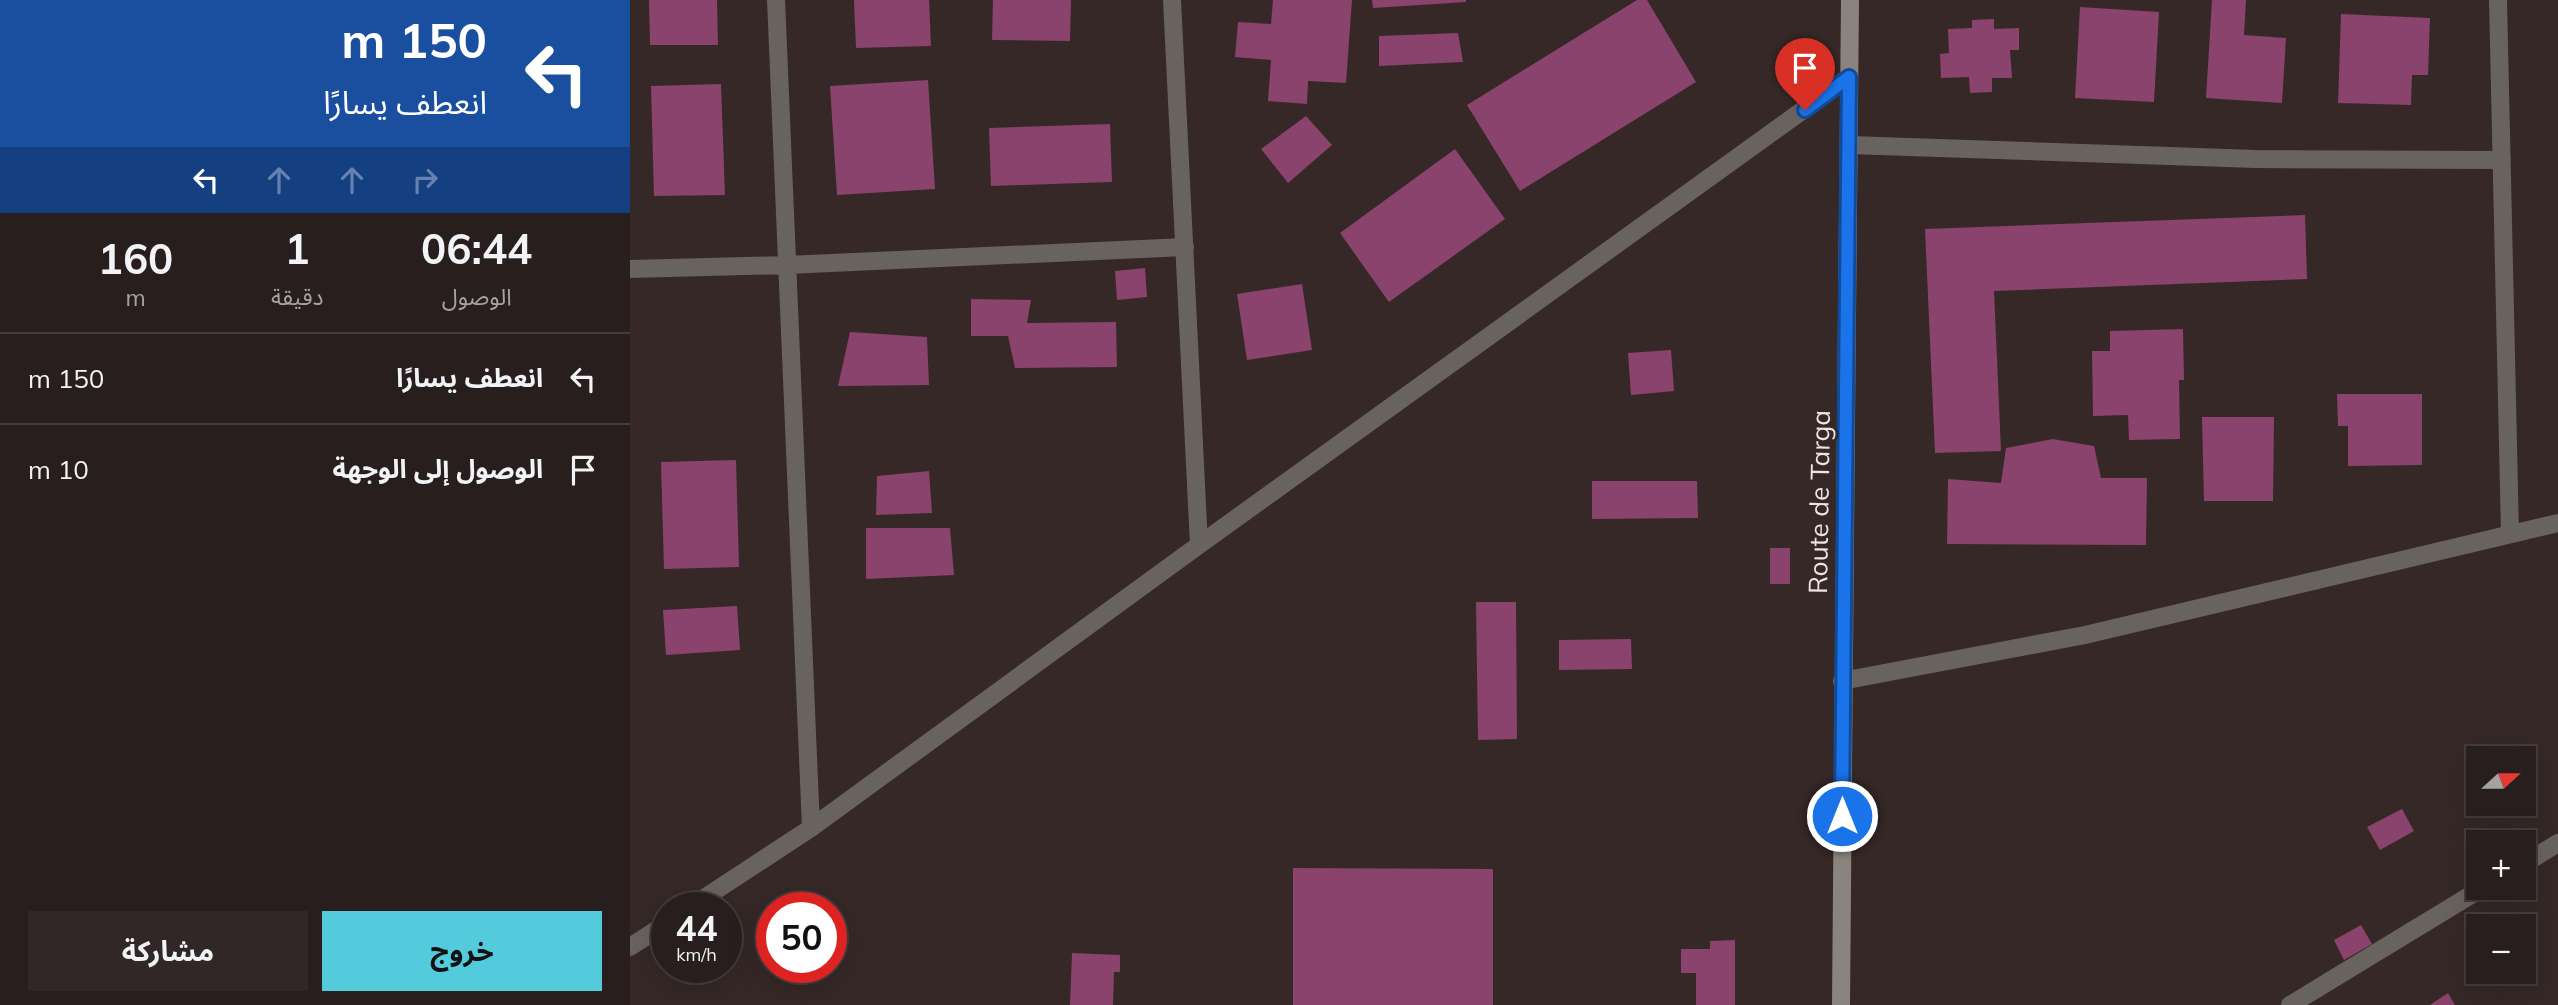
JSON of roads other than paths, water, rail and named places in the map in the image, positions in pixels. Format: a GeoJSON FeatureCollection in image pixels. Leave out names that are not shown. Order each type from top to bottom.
{"type":"FeatureCollection","features":[{"type":"Feature","properties":{"kind":"main road","name":"Route de Targa"},"geometry":{"type":"LineString","coordinates":[[1840,1005],[1850,0]]}},
{"type":"Feature","properties":{"kind":"street"},"geometry":{"type":"LineString","coordinates":[[776,0],[811,828]]}},
{"type":"Feature","properties":{"kind":"street"},"geometry":{"type":"LineString","coordinates":[[1172,0],[1199,545]]}},
{"type":"Feature","properties":{"kind":"street"},"geometry":{"type":"LineString","coordinates":[[2498,0],[2510,534]]}},
{"type":"Feature","properties":{"kind":"street"},"geometry":{"type":"LineString","coordinates":[[713,892],[811,828],[1849,77]]}},
{"type":"Feature","properties":{"kind":"street"},"geometry":{"type":"LineString","coordinates":[[1850,145],[2255,159],[2502,160]]}},
{"type":"Feature","properties":{"kind":"street"},"geometry":{"type":"LineString","coordinates":[[630,269],[787,265],[1185,247]]}},
{"type":"Feature","properties":{"kind":"street"},"geometry":{"type":"LineString","coordinates":[[1842,681],[2085,635],[2558,523]]}},
{"type":"Feature","properties":{"kind":"street"},"geometry":{"type":"LineString","coordinates":[[2536,856],[2558,843]]}},
{"type":"Feature","properties":{"kind":"street"},"geometry":{"type":"LineString","coordinates":[[2290,1005],[2466,898]]}},
{"type":"Feature","properties":{"kind":"street"},"geometry":{"type":"LineString","coordinates":[[630,947],[651,933]]}}]}
